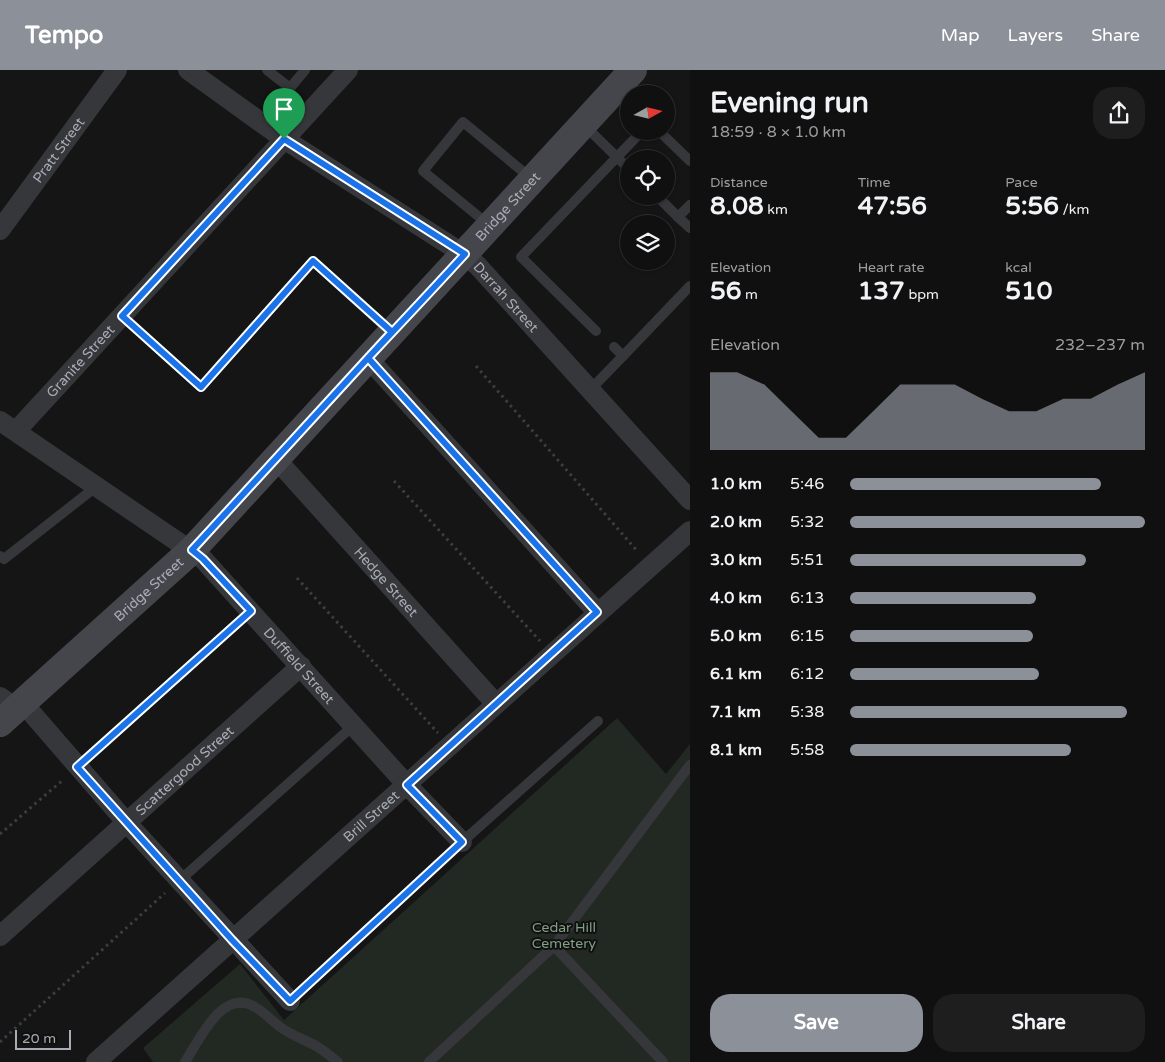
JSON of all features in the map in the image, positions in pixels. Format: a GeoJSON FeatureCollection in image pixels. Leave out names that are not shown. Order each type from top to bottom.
{"type":"FeatureCollection","features":[{"type":"Feature","properties":{"kind":"main road","name":"Bridge Street"},"geometry":{"type":"LineString","coordinates":[[10,708],[192,550],[633,70]]}},
{"type":"Feature","properties":{"kind":"street","name":"Pratt Street"},"geometry":{"type":"LineString","coordinates":[[0,230],[116,70]]}},
{"type":"Feature","properties":{"kind":"street","name":"Darrah Street"},"geometry":{"type":"LineString","coordinates":[[188,70],[284,139],[465,254],[690,500]]}},
{"type":"Feature","properties":{"kind":"street","name":"Granite Street"},"geometry":{"type":"LineString","coordinates":[[8,426],[122,316],[348,70]]}},
{"type":"Feature","properties":{"kind":"street"},"geometry":{"type":"LineString","coordinates":[[368,358],[597,612]]}},
{"type":"Feature","properties":{"kind":"street","name":"Duffield Street"},"geometry":{"type":"LineString","coordinates":[[8,426],[203,559],[407,785],[462,842]]}},
{"type":"Feature","properties":{"kind":"street","name":"Hedge Street"},"geometry":{"type":"LineString","coordinates":[[276,459],[496,704]]}},
{"type":"Feature","properties":{"kind":"street","name":"Brill Street"},"geometry":{"type":"LineString","coordinates":[[96,1062],[407,785],[597,612],[690,531]]}},
{"type":"Feature","properties":{"kind":"street","name":"Scattergood Street"},"geometry":{"type":"LineString","coordinates":[[0,936],[301,666]]}},
{"type":"Feature","properties":{"kind":"street"},"geometry":{"type":"LineString","coordinates":[[10,708],[77,767],[126,824],[290,1001]]}},
{"type":"Feature","properties":{"kind":"lane"},"geometry":{"type":"LineString","coordinates":[[267,70],[290,88],[304,70]]}},
{"type":"Feature","properties":{"kind":"lane"},"geometry":{"type":"LineString","coordinates":[[490,227],[423,171],[464,122],[533,180]]}},
{"type":"Feature","properties":{"kind":"lane"},"geometry":{"type":"LineString","coordinates":[[583,124],[620,160]]}},
{"type":"Feature","properties":{"kind":"lane"},"geometry":{"type":"LineString","coordinates":[[596,331],[521,257],[633,140]]}},
{"type":"Feature","properties":{"kind":"lane"},"geometry":{"type":"LineString","coordinates":[[668,140],[690,161]]}},
{"type":"Feature","properties":{"kind":"lane"},"geometry":{"type":"LineString","coordinates":[[666,205],[690,228]]}},
{"type":"Feature","properties":{"kind":"lane"},"geometry":{"type":"LineString","coordinates":[[678,217],[690,205]]}},
{"type":"Feature","properties":{"kind":"lane"},"geometry":{"type":"LineString","coordinates":[[122,316],[201,387],[313,261],[392,332]]}},
{"type":"Feature","properties":{"kind":"lane"},"geometry":{"type":"LineString","coordinates":[[590,390],[690,286]]}},
{"type":"Feature","properties":{"kind":"lane"},"geometry":{"type":"LineString","coordinates":[[614,347],[623,356]]}},
{"type":"Feature","properties":{"kind":"lane"},"geometry":{"type":"LineString","coordinates":[[1,560],[97,486]]}},
{"type":"Feature","properties":{"kind":"lane"},"geometry":{"type":"LineString","coordinates":[[77,767],[251,611]]}},
{"type":"Feature","properties":{"kind":"lane"},"geometry":{"type":"LineString","coordinates":[[290,1001],[462,842],[598,721]]}},
{"type":"Feature","properties":{"kind":"lane"},"geometry":{"type":"LineString","coordinates":[[179,881],[354,726]]}},
{"type":"Feature","properties":{"kind":"lane"},"geometry":{"type":"LineString","coordinates":[[428,1062],[554,946],[690,765]]}},
{"type":"Feature","properties":{"kind":"lane"},"geometry":{"type":"LineString","coordinates":[[554,946],[663,1062]]}},
{"type":"Feature","properties":{"kind":"lane"},"geometry":{"type":"LineString","coordinates":[[185,1062],[220,1011],[235,1003],[244,1003],[254,1006],[280,1027],[318,1047],[338,1062]]}},
{"type":"Feature","properties":{"kind":"path"},"geometry":{"type":"LineString","coordinates":[[476,366],[651,565]]}},
{"type":"Feature","properties":{"kind":"path"},"geometry":{"type":"LineString","coordinates":[[394,480],[551,654]]}},
{"type":"Feature","properties":{"kind":"path"},"geometry":{"type":"LineString","coordinates":[[297,578],[449,746]]}},
{"type":"Feature","properties":{"kind":"path"},"geometry":{"type":"LineString","coordinates":[[0,834],[77,767]]}},
{"type":"Feature","properties":{"kind":"path"},"geometry":{"type":"LineString","coordinates":[[0,1042],[179,881]]}},
{"type":"Feature","properties":{"kind":"green space","name":"Cedar Hill Cemetery"},"geometry":{"type":"Polygon","coordinates":[[[617,718],[666,774],[690,744],[690,1062],[153,1062],[143,1048],[240,964],[284,1020],[617,718]]]}},
{"type":"Feature","properties":{"kind":"route"},"geometry":{"type":"LineString","coordinates":[[284,139],[122,316],[201,387],[313,261],[392,332],[368,358],[597,612],[407,785],[462,842],[290,1001],[126,824],[77,767],[251,611],[203,559],[192,550],[368,358],[465,254],[284,139]]}}]}
